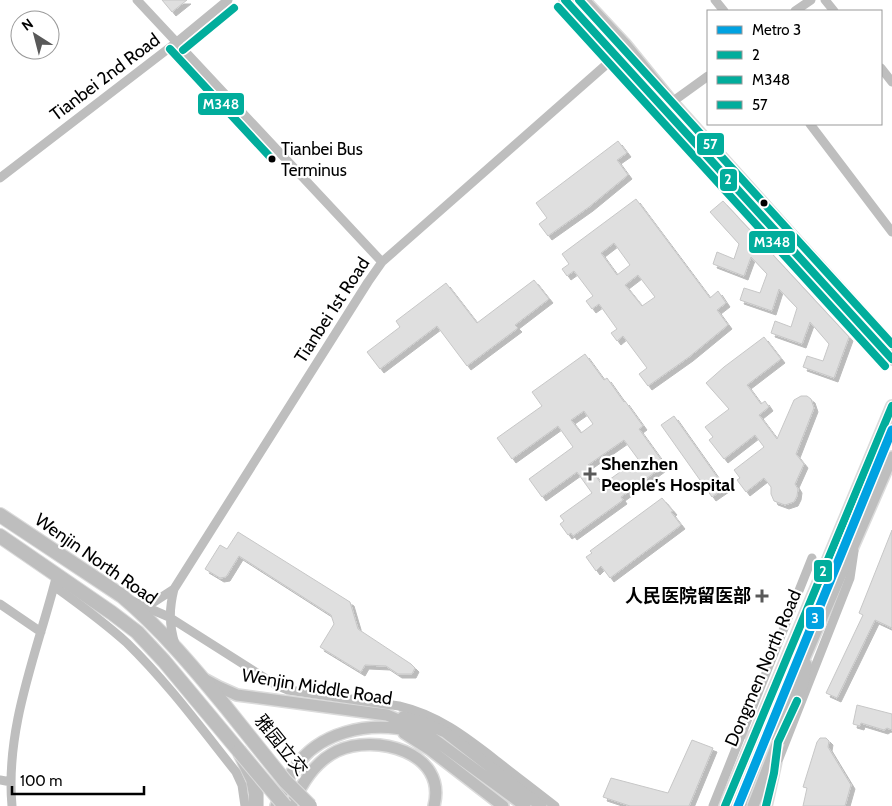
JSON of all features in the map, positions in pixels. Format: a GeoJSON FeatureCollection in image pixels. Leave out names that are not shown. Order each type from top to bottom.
{"type":"FeatureCollection","features":[{"type":"Feature","properties":{"kind":"highway","name":"Wenjin North Road"},"geometry":{"type":"LineString","coordinates":[[0,515],[122,596],[147,618],[177,649],[225,706]]}},
{"type":"Feature","properties":{"kind":"highway","name":"Wenjin North Road"},"geometry":{"type":"LineString","coordinates":[[0,536],[56,581],[112,613],[137,632],[164,661],[238,751]]}},
{"type":"Feature","properties":{"kind":"highway","name":"雅园立交"},"geometry":{"type":"LineString","coordinates":[[225,706],[286,781],[310,806]]}},
{"type":"Feature","properties":{"kind":"highway"},"geometry":{"type":"LineString","coordinates":[[238,751],[253,779],[256,806]]}},
{"type":"Feature","properties":{"kind":"highway"},"geometry":{"type":"LineString","coordinates":[[238,751],[286,806]]}},
{"type":"Feature","properties":{"kind":"main road"},"geometry":{"type":"LineString","coordinates":[[565,0],[892,359]]}},
{"type":"Feature","properties":{"kind":"main road"},"geometry":{"type":"LineString","coordinates":[[584,0],[625,44],[672,102],[892,347]]}},
{"type":"Feature","properties":{"kind":"main road"},"geometry":{"type":"LineString","coordinates":[[873,326],[882,330],[892,331]]}},
{"type":"Feature","properties":{"kind":"main road","name":"Dongmen North Road"},"geometry":{"type":"LineString","coordinates":[[725,806],[892,406]]}},
{"type":"Feature","properties":{"kind":"main road","name":"Dongmen North Road"},"geometry":{"type":"LineString","coordinates":[[740,806],[892,457]]}},
{"type":"Feature","properties":{"kind":"main road"},"geometry":{"type":"LineString","coordinates":[[766,806],[781,746],[803,684],[806,653]]}},
{"type":"Feature","properties":{"kind":"main road","name":"Wenjin Middle Road"},"geometry":{"type":"LineString","coordinates":[[200,676],[218,687],[237,694],[387,715],[412,726],[435,740],[522,804]]}},
{"type":"Feature","properties":{"kind":"main road"},"geometry":{"type":"LineString","coordinates":[[387,715],[420,721],[445,732],[541,806]]}},
{"type":"Feature","properties":{"kind":"main road"},"geometry":{"type":"LineString","coordinates":[[276,806],[291,773],[302,758],[316,746],[344,732],[361,728],[394,728],[422,734],[435,740]]}},
{"type":"Feature","properties":{"kind":"main road"},"geometry":{"type":"LineString","coordinates":[[394,728],[429,749],[503,806]]}},
{"type":"Feature","properties":{"kind":"main road"},"geometry":{"type":"LineString","coordinates":[[291,806],[302,784],[323,760],[351,746],[364,744],[400,749],[411,754],[424,765],[433,778],[436,788],[434,806]]}},
{"type":"Feature","properties":{"kind":"main road"},"geometry":{"type":"LineString","coordinates":[[753,806],[781,746]]}},
{"type":"Feature","properties":{"kind":"street"},"geometry":{"type":"LineString","coordinates":[[137,0],[382,262]]}},
{"type":"Feature","properties":{"kind":"street","name":"Tianbei 2nd Road"},"geometry":{"type":"LineString","coordinates":[[0,178],[228,0]]}},
{"type":"Feature","properties":{"kind":"street"},"geometry":{"type":"LineString","coordinates":[[714,0],[723,10]]}},
{"type":"Feature","properties":{"kind":"street"},"geometry":{"type":"LineString","coordinates":[[797,10],[811,0]]}},
{"type":"Feature","properties":{"kind":"street"},"geometry":{"type":"LineString","coordinates":[[825,0],[833,10]]}},
{"type":"Feature","properties":{"kind":"street","name":"Tianbei 1st Road"},"geometry":{"type":"LineString","coordinates":[[177,649],[169,617],[174,589],[382,262],[616,56]]}},
{"type":"Feature","properties":{"kind":"street"},"geometry":{"type":"LineString","coordinates":[[882,69],[892,82]]}},
{"type":"Feature","properties":{"kind":"street"},"geometry":{"type":"LineString","coordinates":[[672,102],[707,77]]}},
{"type":"Feature","properties":{"kind":"street"},"geometry":{"type":"LineString","coordinates":[[811,125],[892,232]]}},
{"type":"Feature","properties":{"kind":"street"},"geometry":{"type":"LineString","coordinates":[[761,806],[781,746],[850,578],[856,539]]}},
{"type":"Feature","properties":{"kind":"street"},"geometry":{"type":"LineString","coordinates":[[713,806],[744,733],[812,558]]}},
{"type":"Feature","properties":{"kind":"street"},"geometry":{"type":"LineString","coordinates":[[12,806],[11,782],[15,732],[56,581],[126,643],[177,697],[236,772],[242,785],[245,806]]}},
{"type":"Feature","properties":{"kind":"street","name":"Tianbei 1st Road"},"geometry":{"type":"LineString","coordinates":[[143,605],[154,602],[174,589]]}},
{"type":"Feature","properties":{"kind":"street"},"geometry":{"type":"LineString","coordinates":[[122,596],[169,617],[276,685],[288,690],[399,706],[417,710],[431,716],[466,736],[555,806]]}},
{"type":"Feature","properties":{"kind":"street"},"geometry":{"type":"LineString","coordinates":[[0,604],[41,632]]}},
{"type":"Feature","properties":{"kind":"street"},"geometry":{"type":"LineString","coordinates":[[0,780],[11,782]]}},
{"type":"Feature","properties":{"kind":"building"},"geometry":{"type":"Polygon","coordinates":[[[162,0],[187,0],[172,12],[162,0]]]}},
{"type":"Feature","properties":{"kind":"building"},"geometry":{"type":"Polygon","coordinates":[[[618,141],[627,153],[617,160],[628,175],[589,207],[548,236],[539,224],[547,218],[536,203],[618,141]]]}},
{"type":"Feature","properties":{"kind":"building"},"geometry":{"type":"Polygon","coordinates":[[[636,199],[710,298],[718,291],[726,303],[717,310],[728,325],[689,357],[648,386],[639,374],[647,368],[623,336],[617,341],[611,333],[617,329],[599,304],[592,309],[586,301],[593,296],[574,271],[567,276],[562,269],[569,264],[562,254],[636,199]],[[614,243],[601,253],[617,275],[630,265],[614,243]],[[638,275],[625,285],[642,306],[655,297],[638,275]]]}},
{"type":"Feature","properties":{"kind":"building"},"geometry":{"type":"Polygon","coordinates":[[[723,201],[849,337],[834,378],[803,367],[807,356],[823,361],[829,344],[810,322],[802,344],[771,333],[775,321],[791,327],[797,308],[779,289],[772,311],[740,300],[744,288],[760,293],[767,274],[751,257],[744,276],[713,264],[717,252],[734,259],[739,244],[710,212],[723,201]]]}},
{"type":"Feature","properties":{"kind":"building"},"geometry":{"type":"Polygon","coordinates":[[[534,280],[549,299],[515,325],[518,328],[467,366],[437,326],[380,369],[367,352],[400,327],[396,321],[446,283],[477,323],[534,280]]]}},
{"type":"Feature","properties":{"kind":"building"},"geometry":{"type":"Polygon","coordinates":[[[764,337],[781,359],[747,385],[761,404],[765,401],[769,407],[759,415],[777,439],[794,400],[801,396],[807,396],[811,399],[814,408],[796,454],[804,464],[795,484],[798,489],[797,496],[794,502],[785,505],[774,501],[771,487],[764,478],[746,492],[737,480],[740,478],[734,470],[764,447],[755,435],[724,459],[709,440],[713,437],[705,427],[729,409],[706,383],[764,337]]]}},
{"type":"Feature","properties":{"kind":"building"},"geometry":{"type":"Polygon","coordinates":[[[585,354],[604,380],[607,378],[625,401],[643,426],[639,429],[665,465],[621,497],[623,500],[573,536],[571,533],[568,535],[560,524],[564,521],[560,516],[592,493],[577,472],[542,497],[529,479],[573,447],[558,426],[512,459],[497,438],[542,406],[532,392],[585,354]],[[584,411],[571,420],[581,433],[593,424],[584,411]],[[624,440],[588,465],[602,485],[638,459],[624,440]]]}},
{"type":"Feature","properties":{"kind":"building"},"geometry":{"type":"Polygon","coordinates":[[[674,416],[725,488],[712,497],[661,425],[674,416]]]}},
{"type":"Feature","properties":{"kind":"building"},"geometry":{"type":"Polygon","coordinates":[[[662,498],[673,511],[671,512],[681,525],[610,578],[601,566],[596,571],[586,557],[592,553],[590,551],[662,498]]]}},
{"type":"Feature","properties":{"kind":"building"},"geometry":{"type":"Polygon","coordinates":[[[892,530],[892,628],[875,620],[837,698],[826,693],[863,615],[859,613],[892,530]]]}},
{"type":"Feature","properties":{"kind":"building"},"geometry":{"type":"Polygon","coordinates":[[[238,532],[350,602],[358,629],[411,664],[415,668],[412,674],[398,674],[386,666],[365,665],[361,672],[320,647],[334,624],[331,615],[239,556],[226,577],[220,578],[205,569],[220,545],[227,549],[238,532]]]}},
{"type":"Feature","properties":{"kind":"building"},"geometry":{"type":"Polygon","coordinates":[[[857,705],[892,714],[892,730],[887,728],[884,730],[861,723],[860,726],[853,724],[857,705]]]}},
{"type":"Feature","properties":{"kind":"building"},"geometry":{"type":"Polygon","coordinates":[[[820,738],[826,738],[829,741],[828,747],[851,785],[845,806],[803,806],[807,788],[803,787],[817,742],[820,738]]]}},
{"type":"Feature","properties":{"kind":"building"},"geometry":{"type":"Polygon","coordinates":[[[692,740],[713,748],[689,806],[630,806],[603,797],[611,778],[668,793],[692,740]]]}},
{"type":"Feature","properties":{"kind":"tunnel"},"geometry":{"type":"LineString","coordinates":[[745,734],[773,744]]}},
{"type":"Feature","properties":{"kind":"metro line","name":"3"},"geometry":{"type":"LineString","coordinates":[[738,806],[892,430]]}},
{"type":"Feature","properties":{"kind":"transit line","name":"2"},"geometry":{"type":"LineString","coordinates":[[565,0],[892,359]]}},
{"type":"Feature","properties":{"kind":"transit line","name":"57"},"geometry":{"type":"LineString","coordinates":[[579,0],[892,344]]}},
{"type":"Feature","properties":{"kind":"transit line","name":"M348"},"geometry":{"type":"LineString","coordinates":[[558,7],[885,366]]}},
{"type":"Feature","properties":{"kind":"transit line","name":"M348"},"geometry":{"type":"LineString","coordinates":[[183,50],[234,8]]}},
{"type":"Feature","properties":{"kind":"transit line","name":"M348"},"geometry":{"type":"LineString","coordinates":[[170,49],[272,159]]}},
{"type":"Feature","properties":{"kind":"transit line","name":"2"},"geometry":{"type":"LineString","coordinates":[[725,806],[892,406]]}},
{"type":"Feature","properties":{"kind":"transit line","name":"2"},"geometry":{"type":"LineString","coordinates":[[766,806],[774,773],[778,742],[797,701]]}},
{"type":"Feature","properties":{"kind":"place","name":"Tianbei Bus Terminus"},"geometry":{"type":"Point","coordinates":[272,159]}},
{"type":"Feature","properties":{"kind":"place","name":"Shenzhen People's Hospital"},"geometry":{"type":"Point","coordinates":[590,474]}},
{"type":"Feature","properties":{"kind":"place","name":"人民医院留医部"},"geometry":{"type":"Point","coordinates":[762,596]}}]}
